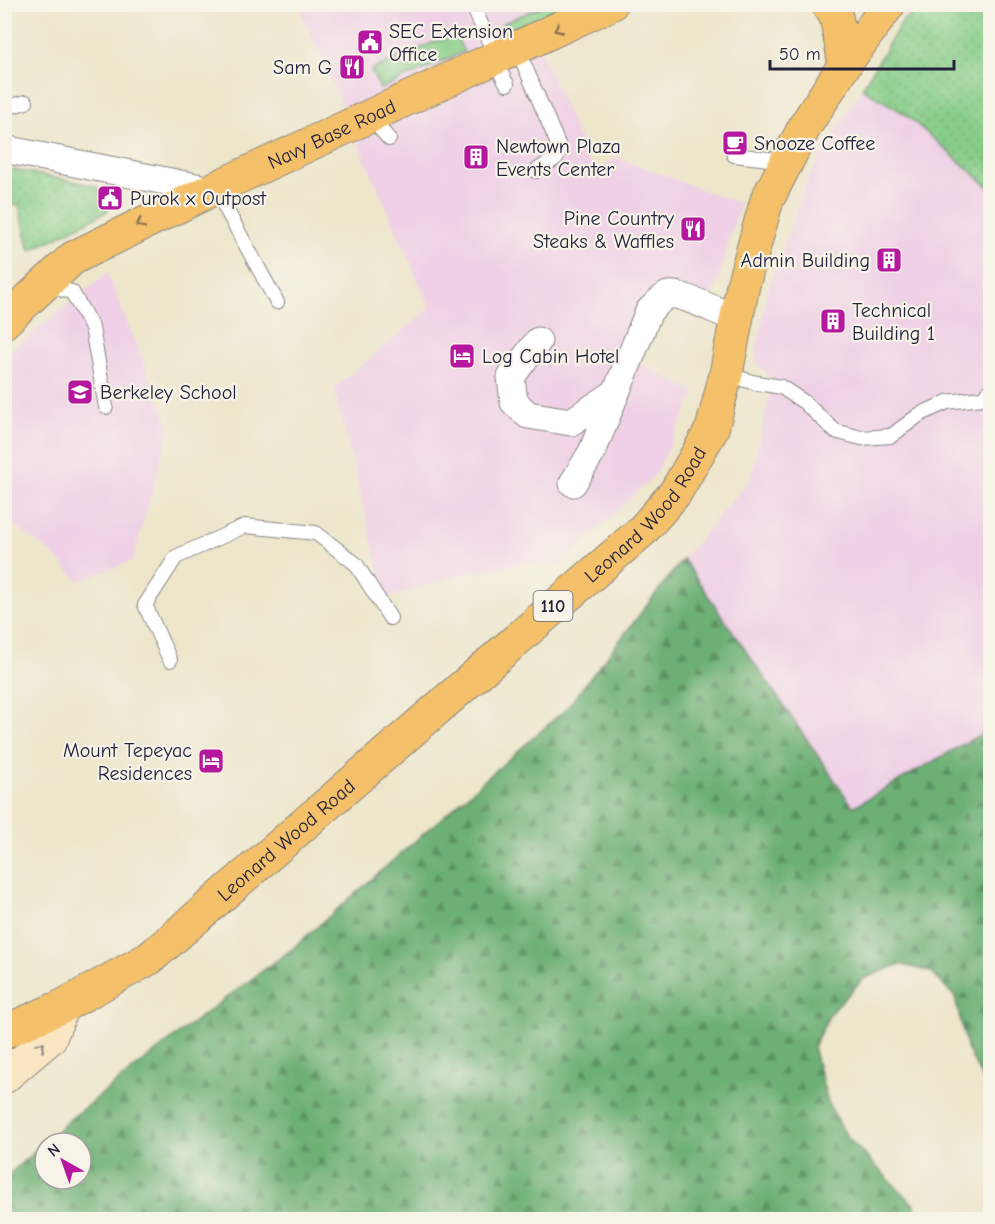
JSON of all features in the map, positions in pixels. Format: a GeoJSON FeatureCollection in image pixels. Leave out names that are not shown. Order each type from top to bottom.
{"type":"FeatureCollection","features":[{"type":"Feature","properties":{"kind":"main road"},"geometry":{"type":"LineString","coordinates":[[828,4],[836,16],[845,64]]}},
{"type":"Feature","properties":{"kind":"main road","name":"Leonard Wood Road"},"geometry":{"type":"LineString","coordinates":[[4,1032],[63,1006],[150,958],[642,531],[675,493],[699,456],[712,429],[726,374],[736,318],[767,200],[786,161],[845,64],[889,4]]}},
{"type":"Feature","properties":{"kind":"main road","name":"Navy Base Road"},"geometry":{"type":"LineString","coordinates":[[4,322],[73,258],[217,187],[379,127],[610,5]]}},
{"type":"Feature","properties":{"kind":"main road"},"geometry":{"type":"LineString","coordinates":[[4,1077],[50,1038],[63,1006]]}},
{"type":"Feature","properties":{"kind":"street"},"geometry":{"type":"LineString","coordinates":[[4,149],[217,187]]}},
{"type":"Feature","properties":{"kind":"street"},"geometry":{"type":"LineString","coordinates":[[573,483],[592,452],[650,311],[668,294],[679,293],[715,312],[736,318]]}},
{"type":"Feature","properties":{"kind":"street"},"geometry":{"type":"LineString","coordinates":[[538,341],[511,377],[514,402],[528,415],[570,422],[615,393]]}},
{"type":"Feature","properties":{"kind":"lane"},"geometry":{"type":"LineString","coordinates":[[472,4],[503,62],[560,149],[556,158],[536,171]]}},
{"type":"Feature","properties":{"kind":"lane"},"geometry":{"type":"LineString","coordinates":[[4,108],[26,102]]}},
{"type":"Feature","properties":{"kind":"lane"},"geometry":{"type":"LineString","coordinates":[[734,155],[786,161]]}},
{"type":"Feature","properties":{"kind":"lane"},"geometry":{"type":"LineString","coordinates":[[217,187],[228,214],[277,302]]}},
{"type":"Feature","properties":{"kind":"lane"},"geometry":{"type":"LineString","coordinates":[[42,285],[72,292],[93,328],[106,407]]}},
{"type":"Feature","properties":{"kind":"lane"},"geometry":{"type":"LineString","coordinates":[[726,374],[752,382],[781,387],[804,402],[835,431],[861,438],[891,436],[919,416],[947,402],[982,398],[990,391]]}},
{"type":"Feature","properties":{"kind":"lane"},"geometry":{"type":"LineString","coordinates":[[171,660],[145,605],[176,557],[245,526],[316,533],[356,564],[390,618]]}},
{"type":"Feature","properties":{"kind":"shaded area"},"geometry":{"type":"Polygon","coordinates":[[[298,5],[576,5],[530,26],[594,174],[616,157],[740,204],[712,300],[683,288],[628,358],[696,392],[655,475],[561,564],[526,562],[469,573],[386,598],[334,388],[430,308],[298,5]]]}},
{"type":"Feature","properties":{"kind":"shaded area"},"geometry":{"type":"Polygon","coordinates":[[[862,88],[905,114],[990,188],[990,729],[853,807],[683,559],[750,479],[773,380],[755,361],[767,291],[808,178],[862,88]]]}},
{"type":"Feature","properties":{"kind":"shaded area","name":"Berkeley School"},"geometry":{"type":"Polygon","coordinates":[[[107,273],[170,427],[132,561],[79,581],[53,555],[5,517],[4,356],[107,273]]]}},
{"type":"Feature","properties":{"kind":"green space"},"geometry":{"type":"Polygon","coordinates":[[[547,4],[567,5],[513,29],[501,24],[547,4]]]}},
{"type":"Feature","properties":{"kind":"green space"},"geometry":{"type":"Polygon","coordinates":[[[927,5],[990,5],[990,188],[905,114],[862,88],[903,20],[927,5]]]}},
{"type":"Feature","properties":{"kind":"green space"},"geometry":{"type":"Polygon","coordinates":[[[455,33],[464,52],[380,89],[371,70],[455,33]]]}},
{"type":"Feature","properties":{"kind":"green space"},"geometry":{"type":"Polygon","coordinates":[[[5,168],[97,186],[108,211],[30,251],[19,205],[5,206],[5,168]]]}},
{"type":"Feature","properties":{"kind":"green space"},"geometry":{"type":"Polygon","coordinates":[[[683,559],[853,807],[990,729],[990,1086],[983,1080],[967,1048],[955,997],[931,972],[900,964],[863,979],[831,1012],[813,1047],[828,1103],[847,1137],[916,1207],[902,1220],[5,1219],[5,1178],[33,1153],[33,1191],[93,1191],[93,1131],[57,1131],[195,1021],[292,949],[566,709],[683,559]]]}},
{"type":"Feature","properties":{"kind":"place","name":"SEC Extension Office"},"geometry":{"type":"Point","coordinates":[370,42]}},
{"type":"Feature","properties":{"kind":"place","name":"Sam G"},"geometry":{"type":"Point","coordinates":[352,67]}},
{"type":"Feature","properties":{"kind":"place","name":"Snooze Coffee"},"geometry":{"type":"Point","coordinates":[735,143]}},
{"type":"Feature","properties":{"kind":"place","name":"Newtown Plaza Events Center"},"geometry":{"type":"Point","coordinates":[476,157]}},
{"type":"Feature","properties":{"kind":"place","name":"Purok x Outpost"},"geometry":{"type":"Point","coordinates":[110,198]}},
{"type":"Feature","properties":{"kind":"place","name":"Pine Country Steaks & Waffles"},"geometry":{"type":"Point","coordinates":[693,229]}},
{"type":"Feature","properties":{"kind":"place","name":"Admin Building"},"geometry":{"type":"Point","coordinates":[889,260]}},
{"type":"Feature","properties":{"kind":"place","name":"Technical Building 1"},"geometry":{"type":"Point","coordinates":[833,321]}},
{"type":"Feature","properties":{"kind":"place","name":"Log Cabin Hotel"},"geometry":{"type":"Point","coordinates":[462,356]}},
{"type":"Feature","properties":{"kind":"place","name":"Berkeley School"},"geometry":{"type":"Point","coordinates":[80,392]}},
{"type":"Feature","properties":{"kind":"place","name":"Mount Tepeyac Residences"},"geometry":{"type":"Point","coordinates":[211,761]}}]}
